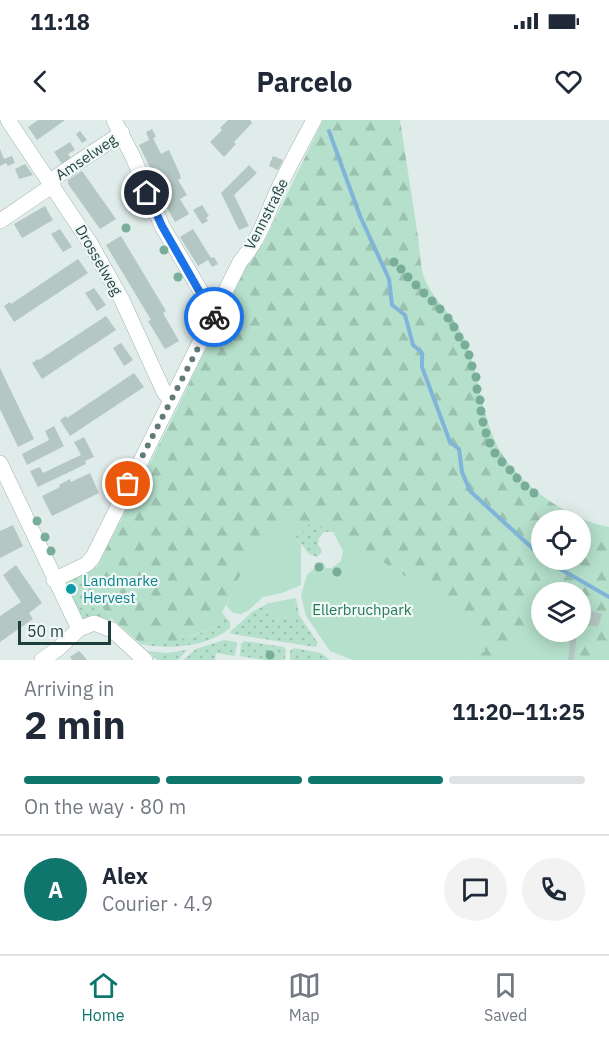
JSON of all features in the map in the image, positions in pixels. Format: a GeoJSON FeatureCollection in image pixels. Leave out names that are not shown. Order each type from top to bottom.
{"type":"FeatureCollection","features":[{"type":"Feature","properties":{"kind":"street","name":"Vennstraße"},"geometry":{"type":"LineString","coordinates":[[54,580],[87,564],[93,557],[240,262],[254,245],[272,209],[278,189],[314,120]]}},
{"type":"Feature","properties":{"kind":"street","name":"Drosselweg"},"geometry":{"type":"LineString","coordinates":[[13,122],[90,243],[122,300],[164,392],[171,402]]}},
{"type":"Feature","properties":{"kind":"street"},"geometry":{"type":"LineString","coordinates":[[118,126],[162,226],[215,315]]}},
{"type":"Feature","properties":{"kind":"street","name":"Amselweg"},"geometry":{"type":"LineString","coordinates":[[0,221],[51,183],[118,126]]}},
{"type":"Feature","properties":{"kind":"street"},"geometry":{"type":"LineString","coordinates":[[0,463],[79,629]]}},
{"type":"Feature","properties":{"kind":"street"},"geometry":{"type":"LineString","coordinates":[[42,660],[79,629],[94,623],[112,630],[145,660]]}},
{"type":"Feature","properties":{"kind":"green space"},"geometry":{"type":"Polygon","coordinates":[[[323,120],[400,120],[424,277],[434,296],[456,323],[464,338],[486,417],[504,457],[528,484],[565,510],[531,510],[531,570],[591,570],[591,522],[609,527],[609,660],[462,660],[484,651],[485,643],[482,636],[438,597],[376,558],[358,551],[333,532],[304,523],[289,522],[276,529],[243,566],[215,627],[173,642],[141,644],[111,618],[72,570],[87,564],[97,567],[177,409],[250,255],[263,244],[323,120]]]}},
{"type":"Feature","properties":{"kind":"green space"},"geometry":{"type":"Polygon","coordinates":[[[289,522],[304,523],[304,531],[293,533],[301,544],[301,585],[282,593],[263,597],[241,614],[233,613],[226,605],[242,572],[243,557],[276,529],[289,522]]]}},
{"type":"Feature","properties":{"kind":"green space"},"geometry":{"type":"Polygon","coordinates":[[[304,523],[333,532],[324,532],[319,538],[318,544],[322,552],[317,557],[309,554],[293,533],[304,531],[304,523]]]}},
{"type":"Feature","properties":{"kind":"green space","name":"Ellerbruchpark"},"geometry":{"type":"Polygon","coordinates":[[[333,532],[358,551],[376,558],[438,597],[482,636],[485,651],[462,660],[353,660],[330,651],[306,616],[301,595],[307,575],[320,563],[323,562],[326,568],[332,568],[341,561],[343,551],[333,532]]]}},
{"type":"Feature","properties":{"kind":"green space"},"geometry":{"type":"Polygon","coordinates":[[[72,571],[111,618],[109,626],[79,627],[56,580],[72,571]]]}},
{"type":"Feature","properties":{"kind":"green space"},"geometry":{"type":"Polygon","coordinates":[[[296,598],[299,615],[318,643],[316,647],[230,632],[252,612],[269,603],[272,619],[294,616],[296,598]]]}},
{"type":"Feature","properties":{"kind":"green space"},"geometry":{"type":"Polygon","coordinates":[[[296,598],[294,616],[272,619],[269,603],[296,598]]]}},
{"type":"Feature","properties":{"kind":"green space"},"geometry":{"type":"Polygon","coordinates":[[[221,612],[230,622],[230,628],[211,639],[175,647],[141,644],[170,641],[206,631],[215,627],[221,612]]]}},
{"type":"Feature","properties":{"kind":"green space"},"geometry":{"type":"Polygon","coordinates":[[[531,631],[531,642],[569,642],[566,660],[498,660],[498,656],[531,631]]]}},
{"type":"Feature","properties":{"kind":"green space"},"geometry":{"type":"Polygon","coordinates":[[[224,640],[237,642],[235,656],[216,653],[215,660],[183,660],[196,649],[224,640]]]}},
{"type":"Feature","properties":{"kind":"green space"},"geometry":{"type":"Polygon","coordinates":[[[244,641],[284,647],[285,660],[264,660],[240,656],[241,644],[244,641]]]}},
{"type":"Feature","properties":{"kind":"green space"},"geometry":{"type":"Polygon","coordinates":[[[294,648],[321,653],[330,660],[290,660],[290,651],[294,648]]]}},
{"type":"Feature","properties":{"kind":"green space"},"geometry":{"type":"Polygon","coordinates":[[[187,650],[178,660],[157,660],[148,651],[167,653],[187,650]]]}},
{"type":"Feature","properties":{"kind":"building"},"geometry":{"type":"Polygon","coordinates":[[[38,120],[65,120],[37,140],[28,127],[38,120]]]}},
{"type":"Feature","properties":{"kind":"building"},"geometry":{"type":"Polygon","coordinates":[[[228,120],[250,120],[252,123],[234,142],[236,144],[224,157],[210,142],[228,120]]]}},
{"type":"Feature","properties":{"kind":"building"},"geometry":{"type":"Polygon","coordinates":[[[152,129],[156,137],[153,138],[161,154],[169,150],[181,178],[178,180],[187,195],[180,199],[189,214],[175,222],[158,192],[168,187],[160,173],[154,176],[139,145],[149,140],[146,132],[152,129]]]}},
{"type":"Feature","properties":{"kind":"building"},"geometry":{"type":"Polygon","coordinates":[[[80,131],[87,140],[82,143],[76,134],[80,131]]]}},
{"type":"Feature","properties":{"kind":"building"},"geometry":{"type":"Polygon","coordinates":[[[70,142],[75,150],[68,154],[71,158],[62,164],[54,152],[70,142]]]}},
{"type":"Feature","properties":{"kind":"building"},"geometry":{"type":"Polygon","coordinates":[[[0,149],[4,159],[12,156],[15,163],[0,166],[0,149]]]}},
{"type":"Feature","properties":{"kind":"building"},"geometry":{"type":"Polygon","coordinates":[[[273,156],[283,160],[278,170],[269,166],[273,156]]]}},
{"type":"Feature","properties":{"kind":"building"},"geometry":{"type":"Polygon","coordinates":[[[25,164],[33,175],[19,179],[15,169],[25,164]]]}},
{"type":"Feature","properties":{"kind":"building"},"geometry":{"type":"Polygon","coordinates":[[[249,165],[257,173],[234,195],[249,226],[239,230],[221,193],[249,165]]]}},
{"type":"Feature","properties":{"kind":"building"},"geometry":{"type":"Polygon","coordinates":[[[82,171],[116,219],[100,229],[68,184],[68,180],[82,171]]]}},
{"type":"Feature","properties":{"kind":"building"},"geometry":{"type":"Polygon","coordinates":[[[202,205],[209,216],[206,218],[208,221],[202,224],[193,210],[202,205]]]}},
{"type":"Feature","properties":{"kind":"building"},"geometry":{"type":"Polygon","coordinates":[[[45,206],[53,220],[22,238],[14,224],[45,206]]]}},
{"type":"Feature","properties":{"kind":"building"},"geometry":{"type":"Polygon","coordinates":[[[60,229],[72,247],[63,252],[51,234],[60,229]]]}},
{"type":"Feature","properties":{"kind":"building"},"geometry":{"type":"Polygon","coordinates":[[[193,229],[211,258],[214,257],[218,264],[212,267],[208,260],[198,266],[180,237],[193,229]]]}},
{"type":"Feature","properties":{"kind":"building"},"geometry":{"type":"Polygon","coordinates":[[[121,236],[166,311],[163,313],[179,341],[165,349],[148,321],[151,320],[106,245],[121,236]]]}},
{"type":"Feature","properties":{"kind":"building"},"geometry":{"type":"Polygon","coordinates":[[[78,259],[88,273],[14,322],[4,306],[10,302],[11,304],[78,259]]]}},
{"type":"Feature","properties":{"kind":"building"},"geometry":{"type":"Polygon","coordinates":[[[94,288],[106,305],[97,311],[85,293],[94,288]]]}},
{"type":"Feature","properties":{"kind":"building"},"geometry":{"type":"Polygon","coordinates":[[[106,316],[116,330],[42,379],[32,363],[106,316]]]}},
{"type":"Feature","properties":{"kind":"building"},"geometry":{"type":"Polygon","coordinates":[[[121,343],[133,360],[124,366],[113,348],[121,343]]]}},
{"type":"Feature","properties":{"kind":"building"},"geometry":{"type":"Polygon","coordinates":[[[0,368],[34,439],[18,447],[0,409],[0,368]]]}},
{"type":"Feature","properties":{"kind":"building"},"geometry":{"type":"Polygon","coordinates":[[[134,373],[144,387],[70,436],[60,420],[66,416],[67,418],[134,373]]]}},
{"type":"Feature","properties":{"kind":"building"},"geometry":{"type":"Polygon","coordinates":[[[54,426],[64,446],[27,465],[22,454],[49,440],[45,431],[54,426]]]}},
{"type":"Feature","properties":{"kind":"building"},"geometry":{"type":"Polygon","coordinates":[[[84,437],[94,457],[85,461],[86,464],[38,487],[30,471],[40,467],[43,473],[81,455],[74,442],[84,437]]]}},
{"type":"Feature","properties":{"kind":"building"},"geometry":{"type":"Polygon","coordinates":[[[90,473],[99,493],[52,516],[42,496],[70,479],[71,482],[90,473]]]}},
{"type":"Feature","properties":{"kind":"building"},"geometry":{"type":"Polygon","coordinates":[[[13,525],[23,546],[0,558],[0,531],[13,525]]]}},
{"type":"Feature","properties":{"kind":"building"},"geometry":{"type":"Polygon","coordinates":[[[16,565],[42,603],[29,613],[33,619],[0,642],[0,616],[21,602],[3,575],[16,565]]]}},
{"type":"Feature","properties":{"kind":"building"},"geometry":{"type":"Polygon","coordinates":[[[591,611],[602,614],[598,627],[591,625],[591,611]]]}},
{"type":"Feature","properties":{"kind":"building"},"geometry":{"type":"Polygon","coordinates":[[[570,642],[576,642],[574,660],[568,660],[570,642]]]}},
{"type":"Feature","properties":{"kind":"building"},"geometry":{"type":"Polygon","coordinates":[[[79,651],[87,660],[72,660],[70,657],[79,651]]]}},
{"type":"Feature","properties":{"kind":"waterway"},"geometry":{"type":"LineString","coordinates":[[329,131],[360,216],[389,279],[392,305],[405,315],[413,345],[422,353],[422,367],[450,442],[459,449],[462,472],[470,491],[531,547]]}},
{"type":"Feature","properties":{"kind":"waterway"},"geometry":{"type":"LineString","coordinates":[[562,570],[609,597]]}},
{"type":"Feature","properties":{"kind":"way so far"},"geometry":{"type":"LineString","coordinates":[[128,484],[214,317]]}},
{"type":"Feature","properties":{"kind":"place","name":"Landmarke Hervest"},"geometry":{"type":"Point","coordinates":[71,589]}},
{"type":"Feature","properties":{"kind":"route"},"geometry":{"type":"LineString","coordinates":[[147,193],[162,226],[215,315],[214,317]]}}]}
